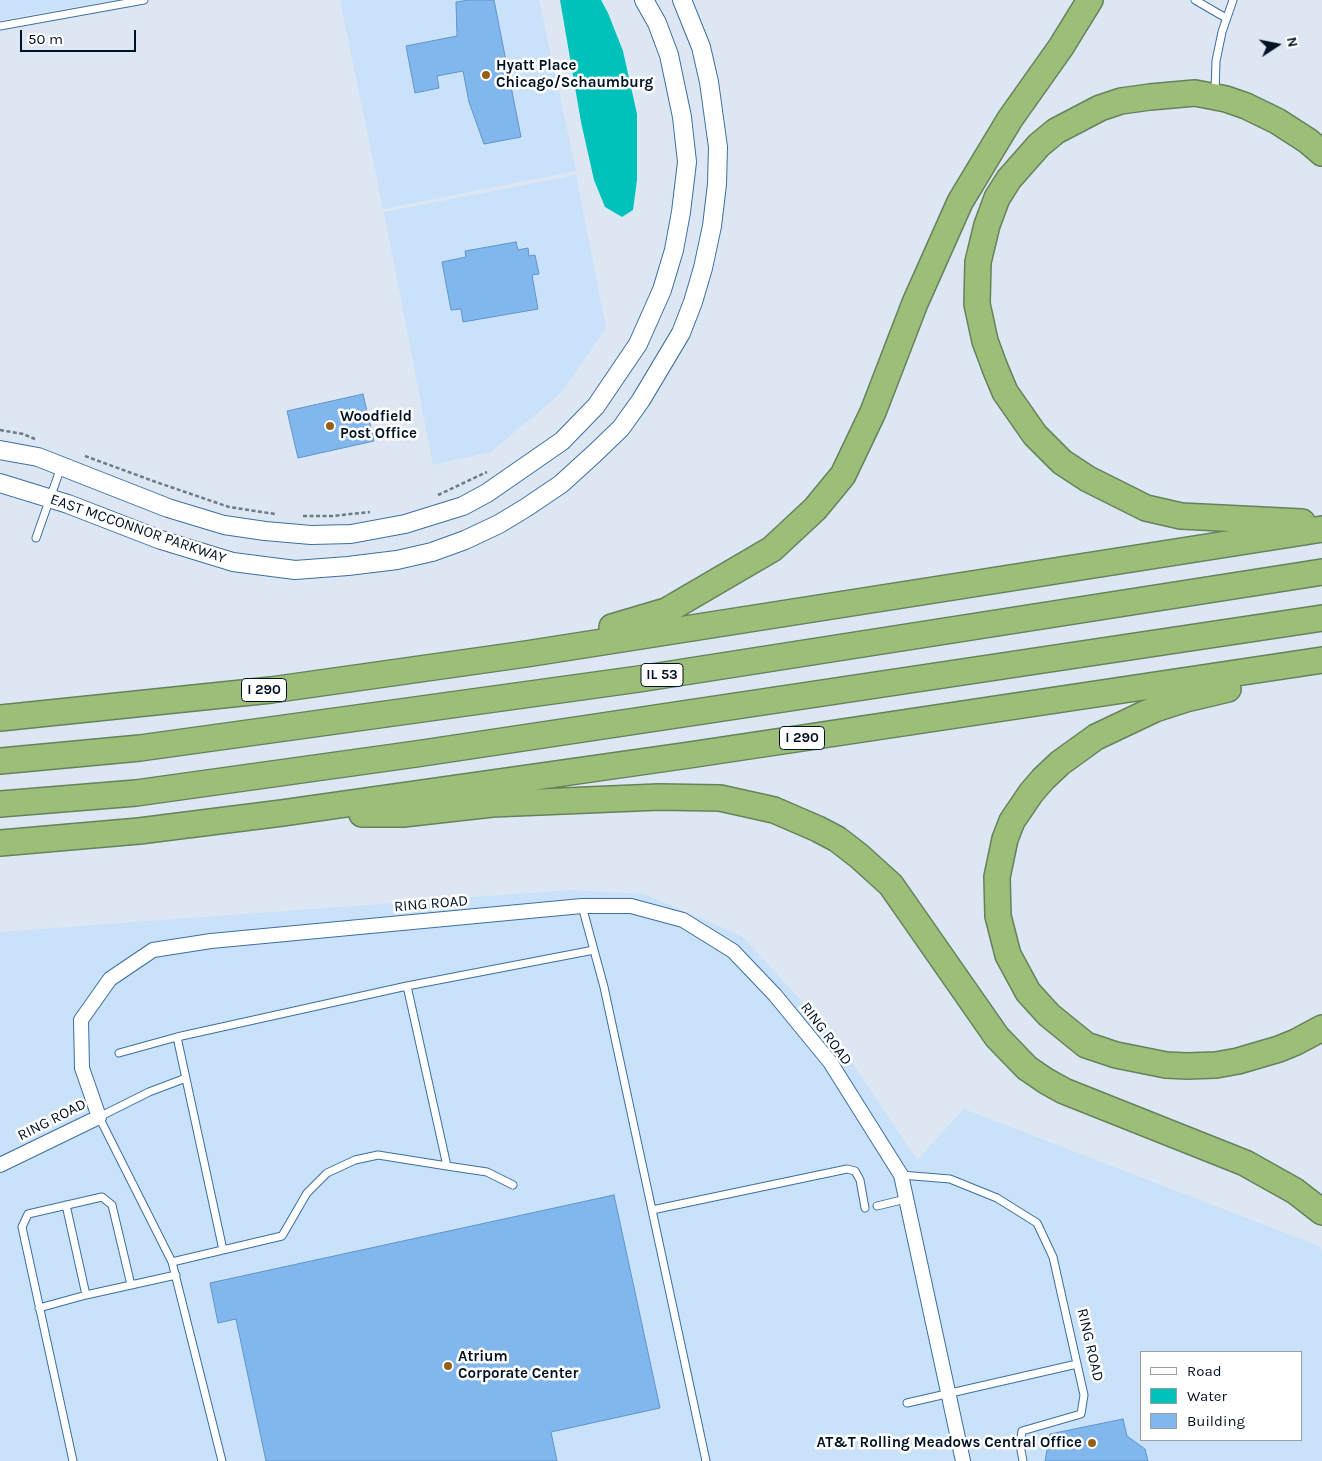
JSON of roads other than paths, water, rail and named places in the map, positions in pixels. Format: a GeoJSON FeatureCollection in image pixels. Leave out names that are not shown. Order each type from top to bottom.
{"type":"FeatureCollection","features":[{"type":"Feature","properties":{"kind":"highway"},"geometry":{"type":"LineString","coordinates":[[526,654],[666,611],[772,549],[815,509],[843,475],[856,448],[873,412],[915,303],[960,202],[1010,119],[1061,47],[1090,0]]}},
{"type":"Feature","properties":{"kind":"highway"},"geometry":{"type":"LineString","coordinates":[[1322,153],[1308,140],[1277,121],[1246,106],[1215,97],[1195,93],[1150,96],[1121,101],[1100,108],[1056,131],[1039,145],[1008,178],[987,225],[978,262],[977,304],[980,323],[1005,392],[1035,435],[1062,462],[1088,480],[1146,508],[1181,516],[1322,523]]}},
{"type":"Feature","properties":{"kind":"highway","name":"I 290"},"geometry":{"type":"LineString","coordinates":[[0,718],[271,690],[526,654],[1322,529]]}},
{"type":"Feature","properties":{"kind":"highway","name":"IL 53"},"geometry":{"type":"LineString","coordinates":[[0,761],[140,748],[639,679],[1322,572]]}},
{"type":"Feature","properties":{"kind":"highway"},"geometry":{"type":"LineString","coordinates":[[0,804],[136,793],[406,755],[1322,618]]}},
{"type":"Feature","properties":{"kind":"highway"},"geometry":{"type":"LineString","coordinates":[[1322,662],[1155,709],[1096,737],[1060,763],[1043,779],[1021,807],[1012,821],[1005,839],[997,878],[998,916],[1008,955],[1028,992],[1038,1004],[1086,1045],[1116,1055],[1166,1065],[1216,1065],[1238,1062],[1279,1050],[1322,1028]]}},
{"type":"Feature","properties":{"kind":"highway","name":"I 290"},"geometry":{"type":"LineString","coordinates":[[0,843],[139,831],[282,813],[1322,662]]}},
{"type":"Feature","properties":{"kind":"highway"},"geometry":{"type":"LineString","coordinates":[[282,813],[403,814],[492,804],[659,796],[720,798],[774,810],[818,829],[837,840],[859,856],[890,885],[997,1038],[1027,1068],[1064,1091],[1245,1163],[1295,1191],[1322,1212]]}},
{"type":"Feature","properties":{"kind":"street","name":"EAST MCCONNOR PARKWAY"},"geometry":{"type":"LineString","coordinates":[[0,450],[38,457],[168,508],[224,525],[311,535],[351,534],[405,524],[463,506],[487,493],[562,441],[596,406],[638,344],[662,290],[674,250],[687,162],[682,117],[669,56],[657,23],[644,0]]}},
{"type":"Feature","properties":{"kind":"street","name":"EAST MCCONNOR PARKWAY"},"geometry":{"type":"LineString","coordinates":[[0,483],[50,498],[161,540],[233,562],[295,570],[397,560],[432,552],[465,540],[499,524],[560,484],[621,428],[640,400],[681,333],[703,268],[712,226],[717,184],[718,147],[709,82],[701,47],[682,0]]}},
{"type":"Feature","properties":{"kind":"street","name":"RING ROAD"},"geometry":{"type":"LineString","coordinates":[[0,1165],[99,1117],[82,1068],[81,1020],[110,979],[152,950],[211,941],[582,906],[631,906],[683,920],[733,951],[775,995],[830,1062],[900,1175],[963,1461]]}},
{"type":"Feature","properties":{"kind":"lane"},"geometry":{"type":"LineString","coordinates":[[0,26],[144,0]]}},
{"type":"Feature","properties":{"kind":"lane"},"geometry":{"type":"LineString","coordinates":[[1194,0],[1226,18]]}},
{"type":"Feature","properties":{"kind":"lane"},"geometry":{"type":"LineString","coordinates":[[1215,97],[1216,61],[1226,18],[1233,0]]}},
{"type":"Feature","properties":{"kind":"lane"},"geometry":{"type":"LineString","coordinates":[[36,538],[61,466]]}},
{"type":"Feature","properties":{"kind":"lane"},"geometry":{"type":"LineString","coordinates":[[582,906],[604,987],[706,1461]]}},
{"type":"Feature","properties":{"kind":"lane"},"geometry":{"type":"LineString","coordinates":[[118,1053],[177,1037],[407,986],[594,950]]}},
{"type":"Feature","properties":{"kind":"lane"},"geometry":{"type":"LineString","coordinates":[[407,986],[447,1166]]}},
{"type":"Feature","properties":{"kind":"lane"},"geometry":{"type":"LineString","coordinates":[[177,1037],[223,1250]]}},
{"type":"Feature","properties":{"kind":"lane"},"geometry":{"type":"LineString","coordinates":[[186,1078],[149,1092],[99,1117],[172,1262],[222,1461]]}},
{"type":"Feature","properties":{"kind":"lane"},"geometry":{"type":"LineString","coordinates":[[172,1262],[282,1236],[307,1193],[327,1173],[355,1160],[378,1155],[486,1172],[513,1185]]}},
{"type":"Feature","properties":{"kind":"lane"},"geometry":{"type":"LineString","coordinates":[[652,1210],[847,1169],[855,1171],[860,1180],[865,1208]]}},
{"type":"Feature","properties":{"kind":"lane","name":"RING ROAD"},"geometry":{"type":"LineString","coordinates":[[900,1175],[950,1179],[997,1198],[1037,1223],[1053,1257],[1084,1395],[1081,1414],[1022,1431],[1020,1445],[1023,1461]]}},
{"type":"Feature","properties":{"kind":"lane"},"geometry":{"type":"LineString","coordinates":[[73,1461],[22,1228],[28,1214],[102,1197],[112,1204],[131,1285]]}},
{"type":"Feature","properties":{"kind":"lane"},"geometry":{"type":"LineString","coordinates":[[877,1206],[906,1199]]}},
{"type":"Feature","properties":{"kind":"lane"},"geometry":{"type":"LineString","coordinates":[[66,1205],[86,1295]]}},
{"type":"Feature","properties":{"kind":"lane"},"geometry":{"type":"LineString","coordinates":[[39,1308],[86,1295],[176,1275]]}},
{"type":"Feature","properties":{"kind":"lane"},"geometry":{"type":"LineString","coordinates":[[907,1404],[1077,1364]]}},
{"type":"Feature","properties":{"kind":"water"},"geometry":{"type":"Polygon","coordinates":[[[560,0],[601,0],[623,51],[637,114],[637,180],[633,210],[622,217],[605,207],[594,180],[581,122],[560,0]]]}},
{"type":"Feature","properties":{"kind":"place","name":"Hyatt Place Chicago/Schaumburg"},"geometry":{"type":"Point","coordinates":[486,75]}},
{"type":"Feature","properties":{"kind":"place","name":"Woodfield Post Office"},"geometry":{"type":"Point","coordinates":[330,426]}},
{"type":"Feature","properties":{"kind":"place","name":"Atrium Corporate Center"},"geometry":{"type":"Point","coordinates":[448,1366]}},
{"type":"Feature","properties":{"kind":"place","name":"AT&T Rolling Meadows Central Office"},"geometry":{"type":"Point","coordinates":[1092,1443]}}]}
